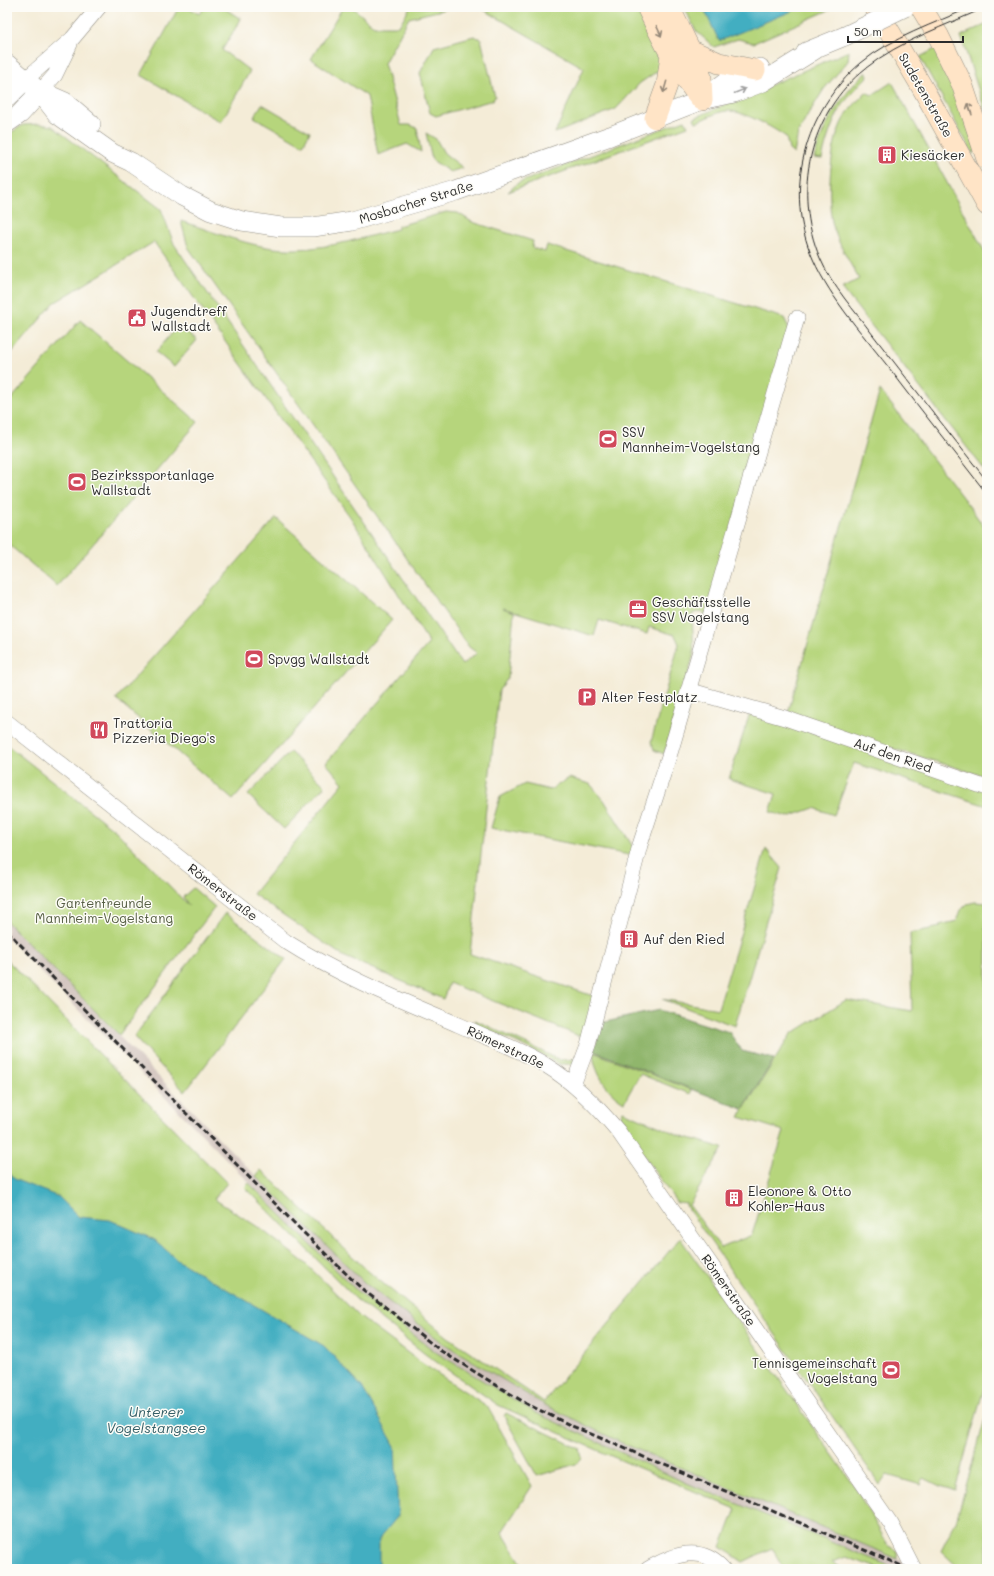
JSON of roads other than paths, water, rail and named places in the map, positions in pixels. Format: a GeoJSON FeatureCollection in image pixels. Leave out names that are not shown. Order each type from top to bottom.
{"type":"FeatureCollection","features":[{"type":"Feature","properties":{"kind":"main road"},"geometry":{"type":"LineString","coordinates":[[648,7],[701,77],[702,100]]}},
{"type":"Feature","properties":{"kind":"main road"},"geometry":{"type":"LineString","coordinates":[[655,118],[681,52],[669,7]]}},
{"type":"Feature","properties":{"kind":"main road","name":"Sudetenstraße"},"geometry":{"type":"LineString","coordinates":[[875,7],[922,87],[987,205]]}},
{"type":"Feature","properties":{"kind":"main road"},"geometry":{"type":"LineString","coordinates":[[921,7],[939,38],[962,84],[987,159]]}},
{"type":"Feature","properties":{"kind":"main road"},"geometry":{"type":"LineString","coordinates":[[681,52],[720,63],[755,70]]}},
{"type":"Feature","properties":{"kind":"street"},"geometry":{"type":"LineString","coordinates":[[7,98],[26,79],[72,39],[99,7]]}},
{"type":"Feature","properties":{"kind":"street"},"geometry":{"type":"LineString","coordinates":[[702,100],[727,81],[816,49],[905,7]]}},
{"type":"Feature","properties":{"kind":"street"},"geometry":{"type":"LineString","coordinates":[[7,122],[20,114],[55,75],[72,39]]}},
{"type":"Feature","properties":{"kind":"street"},"geometry":{"type":"LineString","coordinates":[[702,100],[734,93],[763,82],[816,49]]}},
{"type":"Feature","properties":{"kind":"street","name":"Mosbacher Straße"},"geometry":{"type":"LineString","coordinates":[[7,64],[40,92],[65,102],[119,147],[132,162],[182,196],[211,211],[242,221],[273,226],[313,227],[359,219],[456,191],[702,100]]}},
{"type":"Feature","properties":{"kind":"street"},"geometry":{"type":"LineString","coordinates":[[573,1085],[586,1052],[640,845],[671,750],[797,318]]}},
{"type":"Feature","properties":{"kind":"street","name":"Auf den Ried"},"geometry":{"type":"LineString","coordinates":[[688,690],[785,718],[987,788]]}},
{"type":"Feature","properties":{"kind":"street","name":"Römerstraße"},"geometry":{"type":"LineString","coordinates":[[7,722],[286,941],[317,961],[376,990],[522,1052],[547,1066],[573,1085],[599,1109],[618,1131],[891,1524],[914,1569]]}},
{"type":"Feature","properties":{"kind":"street"},"geometry":{"type":"LineString","coordinates":[[648,1569],[669,1557],[682,1554],[694,1554],[708,1558],[723,1569]]}},
{"type":"Feature","properties":{"kind":"water"},"geometry":{"type":"Polygon","coordinates":[[[703,7],[802,7],[719,41],[703,7]]]}},
{"type":"Feature","properties":{"kind":"water","name":"Unterer Vogelstangsee"},"geometry":{"type":"Polygon","coordinates":[[[7,1172],[16,1180],[59,1197],[79,1217],[110,1220],[155,1240],[177,1260],[324,1346],[362,1387],[395,1446],[398,1516],[379,1539],[379,1564],[377,1569],[7,1569],[7,1172]]]}},
{"type":"Feature","properties":{"kind":"tram line"},"geometry":{"type":"LineString","coordinates":[[971,7],[900,38],[886,46],[861,63],[841,82],[825,104],[813,128],[804,154],[800,180],[800,206],[804,233],[813,259],[829,289],[839,304],[987,494]]}},
{"type":"Feature","properties":{"kind":"tram line"},"geometry":{"type":"LineString","coordinates":[[986,7],[894,49],[866,68],[847,86],[831,107],[819,130],[811,155],[807,181],[807,207],[812,233],[820,258],[837,288],[987,481]]}},
{"type":"Feature","properties":{"kind":"railway"},"geometry":{"type":"LineString","coordinates":[[7,931],[301,1230],[361,1288],[441,1351],[527,1404],[572,1426],[909,1569]]}},
{"type":"Feature","properties":{"kind":"place","name":"Kiesäcker"},"geometry":{"type":"Point","coordinates":[887,155]}},
{"type":"Feature","properties":{"kind":"place","name":"Jugendtreff Wallstadt"},"geometry":{"type":"Point","coordinates":[137,318]}},
{"type":"Feature","properties":{"kind":"place","name":"SSV Mannheim-Vogelstang"},"geometry":{"type":"Point","coordinates":[608,439]}},
{"type":"Feature","properties":{"kind":"place","name":"Bezirkssportanlage Wallstadt"},"geometry":{"type":"Point","coordinates":[77,482]}},
{"type":"Feature","properties":{"kind":"place","name":"Geschäftsstelle SSV Vogelstang"},"geometry":{"type":"Point","coordinates":[638,609]}},
{"type":"Feature","properties":{"kind":"place","name":"Spvgg Wallstadt"},"geometry":{"type":"Point","coordinates":[254,659]}},
{"type":"Feature","properties":{"kind":"place","name":"Alter Festplatz"},"geometry":{"type":"Point","coordinates":[587,697]}},
{"type":"Feature","properties":{"kind":"place","name":"Trattoria Pizzeria Diego's"},"geometry":{"type":"Point","coordinates":[99,730]}},
{"type":"Feature","properties":{"kind":"place","name":"Auf den Ried"},"geometry":{"type":"Point","coordinates":[629,939]}},
{"type":"Feature","properties":{"kind":"place","name":"Eleonore & Otto Kohler-Haus"},"geometry":{"type":"Point","coordinates":[734,1198]}},
{"type":"Feature","properties":{"kind":"place","name":"Tennisgemeinschaft Vogelstang"},"geometry":{"type":"Point","coordinates":[891,1370]}},
{"type":"Feature","properties":{"kind":"park label","name":"Gartenfreunde Mannheim-Vogelstang"},"geometry":{"type":"Point","coordinates":[104,910]}}]}
